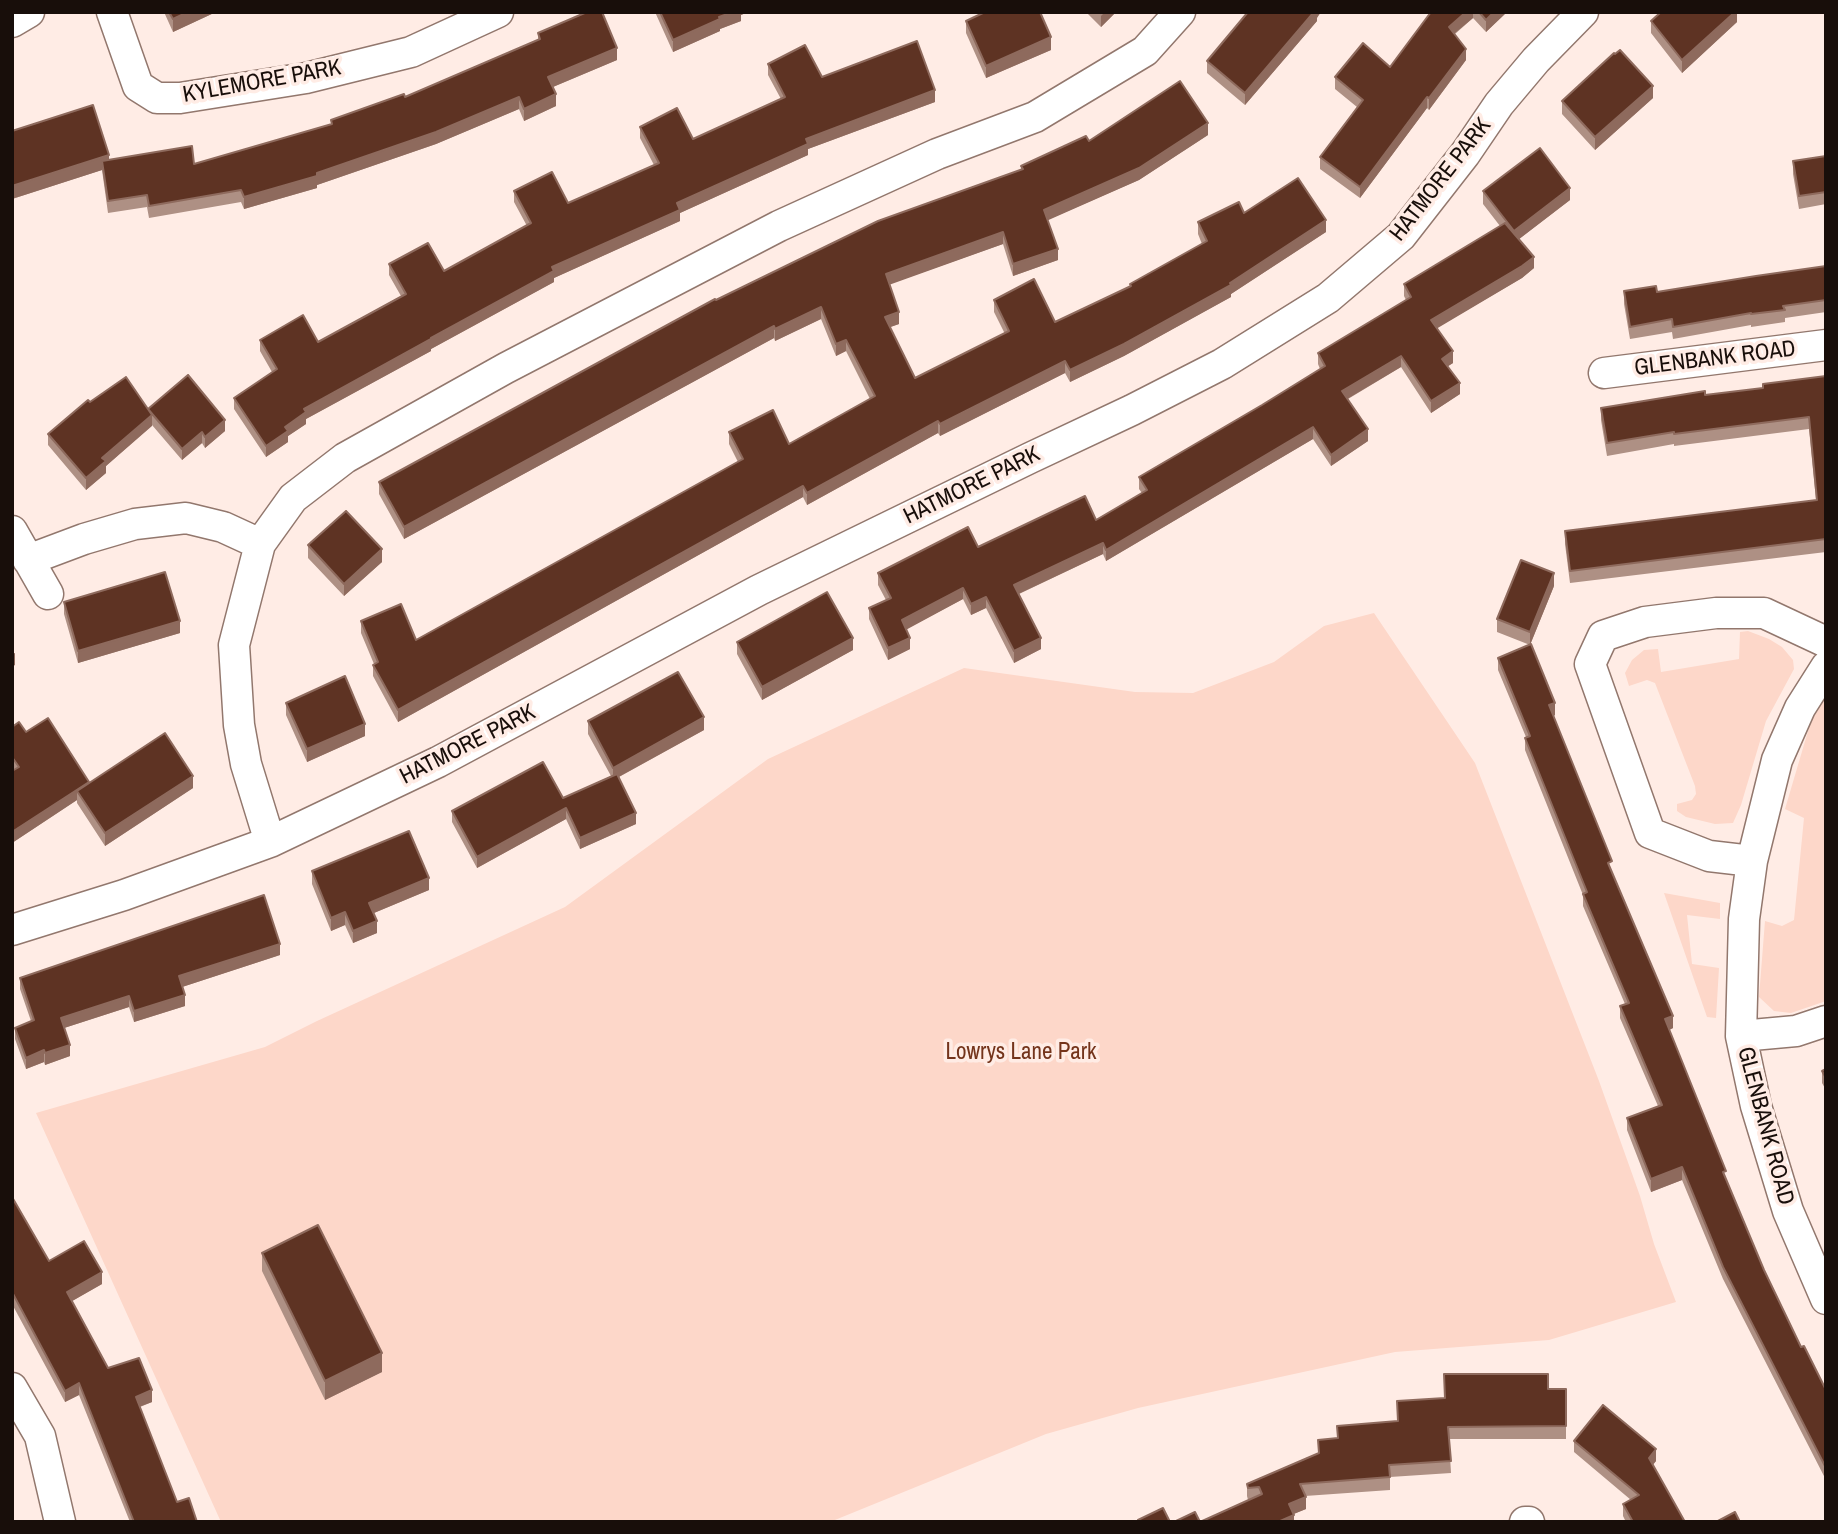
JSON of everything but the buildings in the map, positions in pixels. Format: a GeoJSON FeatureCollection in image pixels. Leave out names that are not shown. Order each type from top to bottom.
{"type":"FeatureCollection","features":[{"type":"Feature","properties":{"kind":"street"},"geometry":{"type":"LineString","coordinates":[[12,22],[29,12]]}},
{"type":"Feature","properties":{"kind":"street","name":"KYLEMORE PARK"},"geometry":{"type":"LineString","coordinates":[[112,12],[138,86],[157,98],[180,98],[306,78],[411,52],[458,21],[498,12]]}},
{"type":"Feature","properties":{"kind":"street"},"geometry":{"type":"LineString","coordinates":[[270,842],[246,764],[239,725],[234,645],[260,544],[293,498],[345,458],[506,368],[779,226],[937,154],[1035,117],[1145,51],[1180,12]]}},
{"type":"Feature","properties":{"kind":"street","name":"HATMORE PARK"},"geometry":{"type":"LineString","coordinates":[[12,930],[124,895],[270,842],[438,762],[759,590],[1132,411],[1222,364],[1328,298],[1401,236],[1465,154],[1499,104],[1536,60],[1583,12]]}},
{"type":"Feature","properties":{"kind":"street","name":"GLENBANK ROAD"},"geometry":{"type":"LineString","coordinates":[[1604,373],[1826,345]]}},
{"type":"Feature","properties":{"kind":"street"},"geometry":{"type":"LineString","coordinates":[[28,560],[135,524],[186,518],[223,527],[260,544]]}},
{"type":"Feature","properties":{"kind":"street"},"geometry":{"type":"LineString","coordinates":[[12,531],[48,594]]}},
{"type":"Feature","properties":{"kind":"street"},"geometry":{"type":"LineString","coordinates":[[1752,861],[1709,856],[1650,833],[1590,664],[1603,636],[1645,622],[1716,613],[1764,613],[1826,642]]}},
{"type":"Feature","properties":{"kind":"street","name":"GLENBANK ROAD"},"geometry":{"type":"LineString","coordinates":[[1826,667],[1800,708],[1777,760],[1752,861],[1744,919],[1741,1036],[1756,1106],[1788,1211],[1826,1299]]}},
{"type":"Feature","properties":{"kind":"street"},"geometry":{"type":"LineString","coordinates":[[1741,1036],[1796,1031],[1826,1021]]}},
{"type":"Feature","properties":{"kind":"street"},"geometry":{"type":"LineString","coordinates":[[12,1388],[40,1436],[60,1522]]}},
{"type":"Feature","properties":{"kind":"green space","name":"Lowrys Lane Park"},"geometry":{"type":"Polygon","coordinates":[[[1374,613],[1475,763],[1599,1081],[1676,1302],[1549,1340],[1395,1352],[1138,1408],[1046,1434],[830,1522],[221,1522],[36,1113],[265,1047],[565,907],[768,759],[964,668],[1135,692],[1193,693],[1274,662],[1324,626],[1374,613]]]}},
{"type":"Feature","properties":{"kind":"green space"},"geometry":{"type":"Polygon","coordinates":[[[1748,631],[1782,647],[1793,660],[1794,669],[1766,721],[1733,823],[1715,824],[1686,817],[1677,811],[1677,804],[1692,800],[1696,794],[1695,786],[1655,683],[1647,680],[1629,686],[1625,673],[1632,660],[1644,650],[1658,649],[1661,672],[1739,659],[1740,632],[1748,631]]]}},
{"type":"Feature","properties":{"kind":"green space"},"geometry":{"type":"Polygon","coordinates":[[[1826,697],[1826,1001],[1791,1013],[1774,1011],[1759,997],[1765,921],[1782,926],[1794,920],[1804,818],[1785,809],[1811,721],[1826,697]]]}},
{"type":"Feature","properties":{"kind":"green space"},"geometry":{"type":"Polygon","coordinates":[[[1664,893],[1720,903],[1720,919],[1687,915],[1692,964],[1719,968],[1716,1018],[1707,1017],[1664,893]]]}}]}
